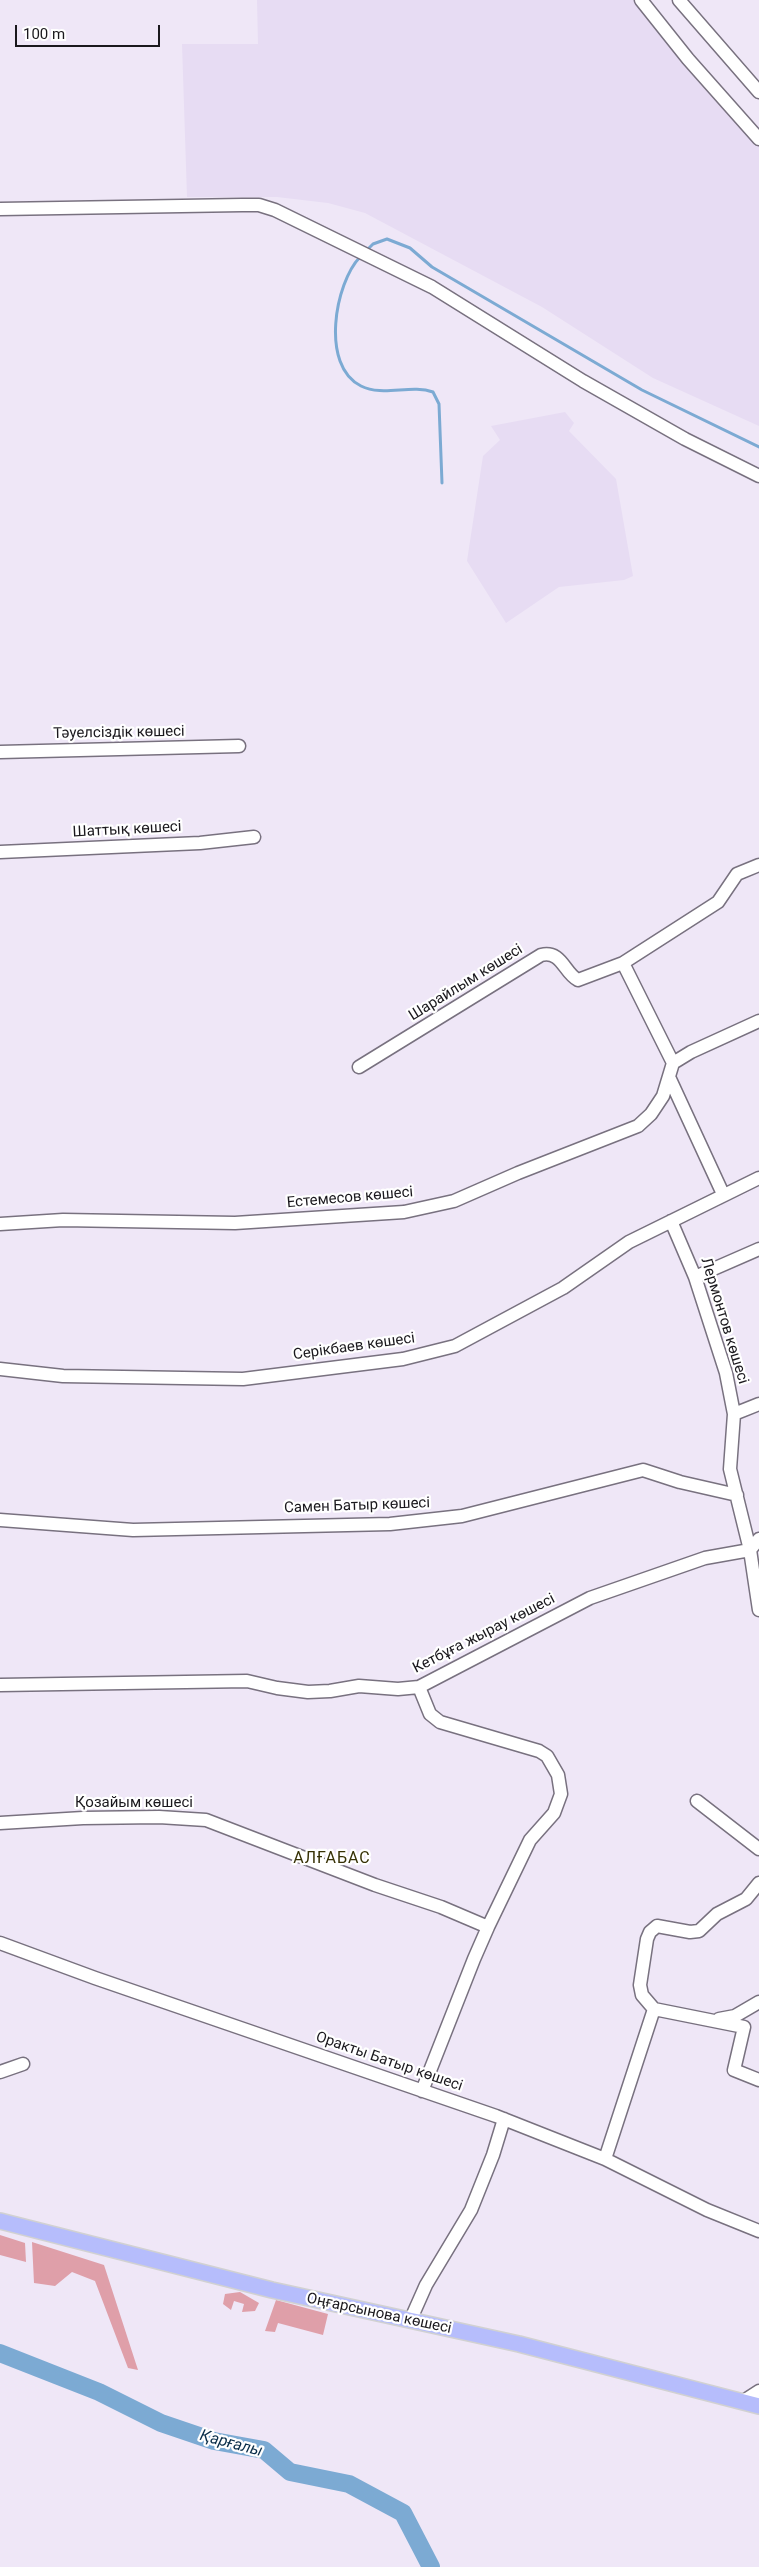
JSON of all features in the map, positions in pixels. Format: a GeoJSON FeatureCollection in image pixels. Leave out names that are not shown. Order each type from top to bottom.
{"type":"FeatureCollection","features":[{"type":"Feature","properties":{"kind":"main road","name":"Оңғарсынова көшесі"},"geometry":{"type":"LineString","coordinates":[[0,2221],[272,2290],[519,2344],[759,2406]]}},
{"type":"Feature","properties":{"kind":"street"},"geometry":{"type":"LineString","coordinates":[[641,0],[688,59],[759,139]]}},
{"type":"Feature","properties":{"kind":"street"},"geometry":{"type":"LineString","coordinates":[[679,0],[759,92]]}},
{"type":"Feature","properties":{"kind":"street"},"geometry":{"type":"LineString","coordinates":[[0,209],[259,205],[276,210],[432,287],[592,386],[693,443],[759,476]]}},
{"type":"Feature","properties":{"kind":"street","name":"Тәуелсіздік көшесі"},"geometry":{"type":"LineString","coordinates":[[0,752],[239,746]]}},
{"type":"Feature","properties":{"kind":"street","name":"Шаттық көшесі"},"geometry":{"type":"LineString","coordinates":[[0,852],[200,843],[254,837]]}},
{"type":"Feature","properties":{"kind":"street","name":"Шарайлым көшесі"},"geometry":{"type":"LineString","coordinates":[[359,1067],[541,955],[546,954],[558,957],[574,978],[578,980],[623,963],[718,902],[737,874],[759,865]]}},
{"type":"Feature","properties":{"kind":"street"},"geometry":{"type":"LineString","coordinates":[[623,963],[673,1063],[691,1052],[759,1021]]}},
{"type":"Feature","properties":{"kind":"street","name":"Естемесов көшесі"},"geometry":{"type":"LineString","coordinates":[[0,1224],[63,1220],[235,1223],[404,1212],[454,1202],[518,1173],[638,1126],[651,1114],[662,1096],[673,1063]]}},
{"type":"Feature","properties":{"kind":"street"},"geometry":{"type":"LineString","coordinates":[[669,1077],[722,1194]]}},
{"type":"Feature","properties":{"kind":"street","name":"Серікбаев көшесі"},"geometry":{"type":"LineString","coordinates":[[0,1369],[63,1376],[244,1379],[403,1359],[455,1346],[563,1288],[629,1242],[722,1194],[759,1178]]}},
{"type":"Feature","properties":{"kind":"street","name":"Лермонтов көшесі"},"geometry":{"type":"LineString","coordinates":[[671,1221],[695,1277],[726,1373],[734,1414],[730,1469],[750,1550],[759,1610]]}},
{"type":"Feature","properties":{"kind":"street"},"geometry":{"type":"LineString","coordinates":[[695,1277],[759,1249]]}},
{"type":"Feature","properties":{"kind":"street"},"geometry":{"type":"LineString","coordinates":[[734,1414],[759,1404]]}},
{"type":"Feature","properties":{"kind":"street","name":"Самен Батыр көшесі"},"geometry":{"type":"LineString","coordinates":[[0,1520],[133,1530],[390,1524],[462,1516],[643,1470],[680,1482],[737,1495]]}},
{"type":"Feature","properties":{"kind":"street"},"geometry":{"type":"LineString","coordinates":[[750,1550],[759,1539]]}},
{"type":"Feature","properties":{"kind":"street","name":"Кетбұға жырау көшесі"},"geometry":{"type":"LineString","coordinates":[[0,1685],[246,1681],[308,1692],[330,1691],[358,1686],[398,1689],[419,1686],[590,1598],[705,1558],[750,1550]]}},
{"type":"Feature","properties":{"kind":"street"},"geometry":{"type":"LineString","coordinates":[[419,1686],[430,1714],[440,1722],[539,1751],[547,1756],[558,1776],[561,1794],[554,1813],[530,1840],[488,1927],[422,2091]]}},
{"type":"Feature","properties":{"kind":"street"},"geometry":{"type":"LineString","coordinates":[[698,1801],[759,1849]]}},
{"type":"Feature","properties":{"kind":"street","name":"Қозайым көшесі"},"geometry":{"type":"LineString","coordinates":[[0,1823],[83,1818],[159,1817],[206,1820],[375,1885],[441,1907],[488,1927]]}},
{"type":"Feature","properties":{"kind":"street"},"geometry":{"type":"LineString","coordinates":[[759,1883],[746,1899],[717,1914],[699,1931],[690,1932],[657,1926],[653,1927],[648,1939],[640,1985],[642,1996],[654,2009],[744,2027],[734,2070],[759,2080]]}},
{"type":"Feature","properties":{"kind":"street","name":"Оракты Батыр көшесі"},"geometry":{"type":"LineString","coordinates":[[0,1943],[504,2119],[605,2159],[707,2210],[759,2231]]}},
{"type":"Feature","properties":{"kind":"street"},"geometry":{"type":"LineString","coordinates":[[711,2021],[736,2016],[759,2002]]}},
{"type":"Feature","properties":{"kind":"street"},"geometry":{"type":"LineString","coordinates":[[605,2159],[654,2009]]}},
{"type":"Feature","properties":{"kind":"street"},"geometry":{"type":"LineString","coordinates":[[0,2072],[23,2064]]}},
{"type":"Feature","properties":{"kind":"street"},"geometry":{"type":"LineString","coordinates":[[410,2321],[426,2285],[471,2210],[493,2155],[504,2119]]}},
{"type":"Feature","properties":{"kind":"street"},"geometry":{"type":"LineString","coordinates":[[742,2402],[759,2391]]}},
{"type":"Feature","properties":{"kind":"shaded area"},"geometry":{"type":"Polygon","coordinates":[[[257,0],[635,0],[679,54],[679,61],[690,67],[759,145],[759,426],[653,378],[542,307],[365,213],[328,203],[277,197],[187,197],[182,44],[258,44],[257,0]]]}},
{"type":"Feature","properties":{"kind":"shaded area"},"geometry":{"type":"Polygon","coordinates":[[[565,412],[574,423],[569,431],[616,479],[633,576],[624,580],[559,587],[506,623],[467,561],[483,456],[500,440],[491,426],[565,412]]]}},
{"type":"Feature","properties":{"kind":"shaded area"},"geometry":{"type":"Polygon","coordinates":[[[0,2235],[25,2243],[26,2262],[0,2255],[0,2235]]]}},
{"type":"Feature","properties":{"kind":"shaded area"},"geometry":{"type":"Polygon","coordinates":[[[32,2242],[104,2265],[138,2370],[128,2368],[95,2281],[72,2272],[55,2286],[34,2283],[32,2242]]]}},
{"type":"Feature","properties":{"kind":"shaded area"},"geometry":{"type":"Polygon","coordinates":[[[240,2292],[259,2303],[255,2311],[242,2312],[244,2304],[234,2301],[231,2310],[223,2304],[225,2294],[240,2292]]]}},
{"type":"Feature","properties":{"kind":"shaded area"},"geometry":{"type":"Polygon","coordinates":[[[276,2300],[328,2314],[323,2335],[278,2323],[275,2332],[265,2331],[276,2300]]]}},
{"type":"Feature","properties":{"kind":"waterway"},"geometry":{"type":"LineString","coordinates":[[366,251],[373,244],[387,239],[410,248],[432,267],[642,390],[759,447]]}},
{"type":"Feature","properties":{"kind":"waterway"},"geometry":{"type":"LineString","coordinates":[[360,257],[351,269],[339,304],[336,343],[340,361],[348,376],[361,386],[388,391],[416,389],[433,392],[439,404],[442,483]]}},
{"type":"Feature","properties":{"kind":"waterway","name":"Қарғалы"},"geometry":{"type":"LineString","coordinates":[[0,2353],[99,2392],[161,2423],[214,2441],[264,2450],[290,2472],[349,2484],[403,2513],[431,2567]]}},
{"type":"Feature","properties":{"kind":"district","name":"АЛҒАБАС"},"geometry":{"type":"Point","coordinates":[332,1859]}}]}
